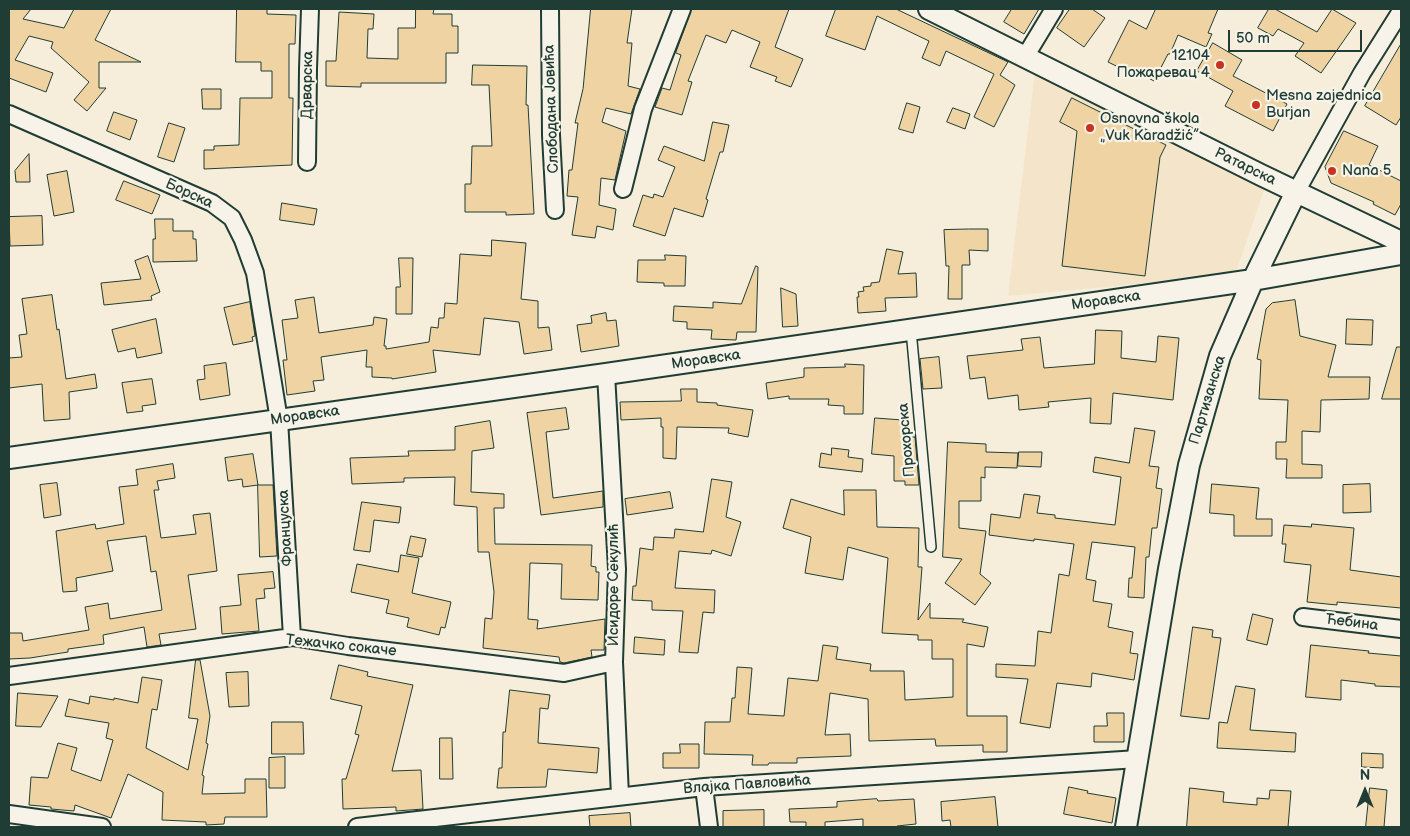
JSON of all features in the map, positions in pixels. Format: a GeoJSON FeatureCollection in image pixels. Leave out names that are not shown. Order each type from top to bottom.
{"type":"FeatureCollection","features":[{"type":"Feature","properties":{"kind":"street","name":"Дрварска"},"geometry":{"type":"LineString","coordinates":[[307,162],[310,9]]}},
{"type":"Feature","properties":{"kind":"street","name":"Слободана Јовића"},"geometry":{"type":"LineString","coordinates":[[550,9],[551,126],[555,210]]}},
{"type":"Feature","properties":{"kind":"street"},"geometry":{"type":"LineString","coordinates":[[623,190],[643,110],[682,9]]}},
{"type":"Feature","properties":{"kind":"street","name":"Ратарска"},"geometry":{"type":"LineString","coordinates":[[928,9],[1296,192],[1401,242]]}},
{"type":"Feature","properties":{"kind":"street"},"geometry":{"type":"LineString","coordinates":[[1025,57],[1054,9]]}},
{"type":"Feature","properties":{"kind":"street","name":"Партизанска"},"geometry":{"type":"LineString","coordinates":[[1126,827],[1169,569],[1189,465],[1220,356],[1253,280],[1296,192],[1362,74],[1401,11]]}},
{"type":"Feature","properties":{"kind":"street","name":"Борска"},"geometry":{"type":"LineString","coordinates":[[9,114],[212,203],[232,218],[243,240],[255,273],[279,420]]}},
{"type":"Feature","properties":{"kind":"street","name":"Моравска"},"geometry":{"type":"LineString","coordinates":[[9,458],[1253,280],[1401,254]]}},
{"type":"Feature","properties":{"kind":"street","name":"Исидоре Секулић"},"geometry":{"type":"LineString","coordinates":[[606,374],[617,569],[614,662],[620,796]]}},
{"type":"Feature","properties":{"kind":"street","name":"Француска"},"geometry":{"type":"LineString","coordinates":[[279,420],[292,637]]}},
{"type":"Feature","properties":{"kind":"street","name":"Ћебина"},"geometry":{"type":"LineString","coordinates":[[1303,617],[1401,629]]}},
{"type":"Feature","properties":{"kind":"street","name":"Тежачко сокаче"},"geometry":{"type":"LineString","coordinates":[[9,676],[292,637],[348,646],[564,673],[614,662]]}},
{"type":"Feature","properties":{"kind":"street","name":"Влајка Павловића"},"geometry":{"type":"LineString","coordinates":[[357,827],[704,786],[1138,760]]}},
{"type":"Feature","properties":{"kind":"street"},"geometry":{"type":"LineString","coordinates":[[704,786],[709,827]]}},
{"type":"Feature","properties":{"kind":"street"},"geometry":{"type":"LineString","coordinates":[[9,814],[102,827]]}},
{"type":"Feature","properties":{"kind":"lane","name":"Прохорска"},"geometry":{"type":"LineString","coordinates":[[910,330],[931,547]]}},
{"type":"Feature","properties":{"kind":"shaded area","name":"Osnovna škola „Vuk Karadžić”"},"geometry":{"type":"Polygon","coordinates":[[[1035,72],[1266,184],[1235,275],[1008,296],[1035,72]]]}},
{"type":"Feature","properties":{"kind":"building"},"geometry":{"type":"Polygon","coordinates":[[[9,9],[31,9],[23,19],[64,28],[74,9],[111,9],[95,40],[141,62],[99,62],[99,88],[106,88],[87,111],[74,100],[89,82],[51,48],[53,42],[29,36],[15,60],[53,73],[46,92],[9,78],[9,9]]]}},
{"type":"Feature","properties":{"kind":"building"},"geometry":{"type":"Polygon","coordinates":[[[237,9],[267,9],[267,14],[296,15],[295,44],[289,44],[289,98],[293,98],[292,165],[204,169],[204,150],[214,150],[214,146],[239,145],[240,98],[272,98],[272,71],[261,71],[261,62],[236,62],[237,9]]]}},
{"type":"Feature","properties":{"kind":"building"},"geometry":{"type":"Polygon","coordinates":[[[416,9],[434,9],[433,14],[452,14],[452,26],[458,26],[458,53],[446,53],[446,83],[361,83],[361,87],[326,86],[326,61],[336,61],[339,12],[374,14],[373,29],[368,29],[367,58],[398,59],[398,28],[415,28],[416,9]]]}},
{"type":"Feature","properties":{"kind":"building"},"geometry":{"type":"Polygon","coordinates":[[[591,9],[632,9],[627,43],[632,43],[628,86],[640,89],[631,114],[606,108],[602,122],[626,131],[615,180],[601,178],[599,205],[616,209],[613,230],[597,226],[595,238],[572,235],[578,197],[567,196],[569,170],[572,170],[578,123],[575,123],[583,89],[591,9]]]}},
{"type":"Feature","properties":{"kind":"building"},"geometry":{"type":"Polygon","coordinates":[[[692,9],[789,9],[775,47],[803,59],[791,87],[775,81],[777,77],[750,67],[760,42],[732,30],[726,43],[706,35],[688,81],[692,82],[682,115],[655,107],[662,88],[670,90],[681,55],[676,53],[692,9]]]}},
{"type":"Feature","properties":{"kind":"building"},"geometry":{"type":"Polygon","coordinates":[[[836,9],[896,9],[1008,62],[1000,75],[1015,85],[994,127],[974,117],[994,74],[946,51],[940,66],[922,58],[929,41],[877,16],[865,50],[826,36],[836,9]]]}},
{"type":"Feature","properties":{"kind":"building"},"geometry":{"type":"Polygon","coordinates":[[[1012,9],[1039,9],[1024,34],[1004,22],[1012,9]]]}},
{"type":"Feature","properties":{"kind":"building"},"geometry":{"type":"Polygon","coordinates":[[[1070,9],[1092,9],[1105,18],[1084,47],[1057,28],[1070,9]]]}},
{"type":"Feature","properties":{"kind":"building"},"geometry":{"type":"Polygon","coordinates":[[[1156,9],[1218,9],[1208,33],[1212,34],[1206,47],[1178,35],[1170,54],[1168,54],[1154,81],[1141,74],[1139,77],[1108,62],[1129,20],[1146,29],[1156,9]]]}},
{"type":"Feature","properties":{"kind":"building"},"geometry":{"type":"Polygon","coordinates":[[[1269,9],[1275,9],[1317,32],[1332,9],[1356,23],[1321,73],[1295,56],[1304,43],[1278,29],[1273,36],[1258,28],[1269,9]]]}},
{"type":"Feature","properties":{"kind":"building"},"geometry":{"type":"Polygon","coordinates":[[[1213,43],[1242,60],[1233,76],[1287,104],[1273,131],[1225,106],[1233,91],[1197,71],[1213,43]]]}},
{"type":"Feature","properties":{"kind":"building"},"geometry":{"type":"Polygon","coordinates":[[[1401,44],[1401,117],[1396,125],[1365,106],[1401,44]]]}},
{"type":"Feature","properties":{"kind":"building"},"geometry":{"type":"Polygon","coordinates":[[[473,65],[527,66],[526,105],[528,105],[534,214],[506,215],[506,212],[465,212],[465,184],[471,184],[472,146],[492,146],[489,85],[472,85],[473,65]]]}},
{"type":"Feature","properties":{"kind":"building"},"geometry":{"type":"Polygon","coordinates":[[[202,89],[221,89],[221,109],[203,109],[202,89]]]}},
{"type":"Feature","properties":{"kind":"building"},"geometry":{"type":"Polygon","coordinates":[[[1072,98],[1166,145],[1160,157],[1145,276],[1062,266],[1077,131],[1060,122],[1072,98]]]}},
{"type":"Feature","properties":{"kind":"building"},"geometry":{"type":"Polygon","coordinates":[[[907,103],[920,107],[913,133],[899,129],[907,103]]]}},
{"type":"Feature","properties":{"kind":"building"},"geometry":{"type":"Polygon","coordinates":[[[953,108],[970,114],[965,129],[947,122],[953,108]]]}},
{"type":"Feature","properties":{"kind":"building"},"geometry":{"type":"Polygon","coordinates":[[[114,112],[137,120],[130,140],[107,131],[114,112]]]}},
{"type":"Feature","properties":{"kind":"building"},"geometry":{"type":"Polygon","coordinates":[[[713,122],[729,125],[723,152],[720,152],[706,199],[708,200],[703,217],[674,208],[665,236],[633,226],[643,195],[653,198],[654,194],[663,197],[675,167],[658,160],[664,146],[704,161],[713,122]]]}},
{"type":"Feature","properties":{"kind":"building"},"geometry":{"type":"Polygon","coordinates":[[[169,123],[185,128],[174,162],[158,157],[169,123]]]}},
{"type":"Feature","properties":{"kind":"building"},"geometry":{"type":"Polygon","coordinates":[[[1344,131],[1378,146],[1369,165],[1401,181],[1401,204],[1395,215],[1373,204],[1374,202],[1331,183],[1325,167],[1344,131]]]}},
{"type":"Feature","properties":{"kind":"building"},"geometry":{"type":"Polygon","coordinates":[[[29,154],[30,182],[16,182],[15,171],[29,154]]]}},
{"type":"Feature","properties":{"kind":"building"},"geometry":{"type":"Polygon","coordinates":[[[67,171],[74,212],[54,216],[47,175],[67,171]]]}},
{"type":"Feature","properties":{"kind":"building"},"geometry":{"type":"Polygon","coordinates":[[[124,181],[160,195],[152,214],[116,200],[124,181]]]}},
{"type":"Feature","properties":{"kind":"building"},"geometry":{"type":"Polygon","coordinates":[[[282,203],[317,209],[314,225],[280,220],[282,203]]]}},
{"type":"Feature","properties":{"kind":"building"},"geometry":{"type":"Polygon","coordinates":[[[42,216],[43,245],[10,246],[9,217],[42,216]]]}},
{"type":"Feature","properties":{"kind":"building"},"geometry":{"type":"Polygon","coordinates":[[[155,219],[173,219],[173,231],[193,231],[193,239],[196,239],[197,261],[153,262],[155,219]]]}},
{"type":"Feature","properties":{"kind":"building"},"geometry":{"type":"Polygon","coordinates":[[[988,229],[988,251],[969,250],[970,265],[962,265],[962,299],[948,299],[949,266],[946,266],[944,230],[988,229]]]}},
{"type":"Feature","properties":{"kind":"building"},"geometry":{"type":"Polygon","coordinates":[[[492,240],[526,243],[521,299],[538,301],[538,328],[549,327],[552,350],[524,354],[519,322],[484,318],[480,355],[433,350],[436,372],[392,379],[372,377],[372,367],[366,367],[367,350],[321,357],[324,380],[313,381],[315,391],[287,395],[283,360],[287,360],[282,320],[298,318],[295,300],[314,297],[319,333],[373,325],[374,317],[387,319],[384,346],[386,346],[386,349],[429,342],[431,327],[438,328],[439,318],[444,318],[445,303],[457,304],[460,254],[491,256],[492,240]]]}},
{"type":"Feature","properties":{"kind":"building"},"geometry":{"type":"Polygon","coordinates":[[[887,249],[903,252],[898,274],[916,273],[917,297],[885,298],[886,311],[858,313],[858,292],[864,291],[863,287],[871,286],[871,283],[879,282],[887,249]]]}},
{"type":"Feature","properties":{"kind":"building"},"geometry":{"type":"Polygon","coordinates":[[[665,255],[686,256],[685,286],[664,286],[664,283],[637,282],[638,260],[665,260],[665,255]]]}},
{"type":"Feature","properties":{"kind":"building"},"geometry":{"type":"Polygon","coordinates":[[[148,256],[160,292],[151,296],[152,300],[104,305],[101,283],[141,279],[135,261],[148,256]]]}},
{"type":"Feature","properties":{"kind":"building"},"geometry":{"type":"Polygon","coordinates":[[[399,258],[413,258],[412,314],[396,314],[396,287],[400,287],[399,258]]]}},
{"type":"Feature","properties":{"kind":"building"},"geometry":{"type":"Polygon","coordinates":[[[756,266],[758,267],[756,332],[737,332],[736,340],[711,339],[712,330],[687,329],[687,322],[673,321],[674,306],[713,308],[713,302],[741,304],[756,266]]]}},
{"type":"Feature","properties":{"kind":"building"},"geometry":{"type":"Polygon","coordinates":[[[781,288],[796,294],[798,326],[783,327],[781,288]]]}},
{"type":"Feature","properties":{"kind":"building"},"geometry":{"type":"Polygon","coordinates":[[[52,295],[66,379],[95,374],[97,388],[69,392],[70,419],[44,421],[42,384],[9,388],[9,358],[22,357],[19,335],[27,334],[22,299],[52,295]]]}},
{"type":"Feature","properties":{"kind":"building"},"geometry":{"type":"Polygon","coordinates":[[[1295,300],[1300,336],[1336,345],[1328,377],[1370,377],[1369,399],[1321,400],[1320,432],[1302,431],[1302,464],[1322,465],[1322,478],[1286,478],[1287,459],[1276,459],[1276,442],[1286,442],[1288,400],[1259,399],[1261,360],[1257,359],[1266,309],[1272,303],[1295,300]]]}},
{"type":"Feature","properties":{"kind":"building"},"geometry":{"type":"Polygon","coordinates":[[[250,302],[255,336],[252,337],[253,341],[233,345],[224,308],[250,302]]]}},
{"type":"Feature","properties":{"kind":"building"},"geometry":{"type":"Polygon","coordinates":[[[606,313],[607,321],[616,320],[619,346],[581,352],[577,325],[592,323],[591,316],[606,313]]]}},
{"type":"Feature","properties":{"kind":"building"},"geometry":{"type":"Polygon","coordinates":[[[156,319],[162,353],[137,358],[135,348],[118,352],[112,330],[156,319]]]}},
{"type":"Feature","properties":{"kind":"building"},"geometry":{"type":"Polygon","coordinates":[[[1347,319],[1373,320],[1372,345],[1346,344],[1347,319]]]}},
{"type":"Feature","properties":{"kind":"building"},"geometry":{"type":"Polygon","coordinates":[[[1096,330],[1122,331],[1121,358],[1156,362],[1158,336],[1179,338],[1173,400],[1113,393],[1111,424],[1090,423],[1091,398],[1048,402],[1049,407],[1019,410],[1018,395],[988,399],[985,377],[970,379],[967,356],[1023,350],[1021,339],[1040,337],[1044,368],[1094,364],[1096,330]]]}},
{"type":"Feature","properties":{"kind":"building"},"geometry":{"type":"Polygon","coordinates":[[[1397,347],[1401,347],[1401,399],[1382,399],[1397,347]]]}},
{"type":"Feature","properties":{"kind":"building"},"geometry":{"type":"Polygon","coordinates":[[[939,357],[942,388],[923,389],[920,359],[939,357]]]}},
{"type":"Feature","properties":{"kind":"building"},"geometry":{"type":"Polygon","coordinates":[[[226,363],[230,395],[200,400],[197,380],[205,379],[204,366],[226,363]]]}},
{"type":"Feature","properties":{"kind":"building"},"geometry":{"type":"Polygon","coordinates":[[[845,364],[864,365],[863,414],[844,414],[844,406],[828,405],[829,399],[789,399],[789,396],[768,399],[766,383],[804,377],[804,368],[845,367],[845,364]]]}},
{"type":"Feature","properties":{"kind":"building"},"geometry":{"type":"Polygon","coordinates":[[[152,379],[156,404],[142,406],[143,411],[127,413],[122,383],[152,379]]]}},
{"type":"Feature","properties":{"kind":"building"},"geometry":{"type":"Polygon","coordinates":[[[681,389],[697,389],[697,402],[717,403],[717,405],[753,410],[748,437],[728,433],[729,428],[677,427],[676,459],[663,458],[663,427],[661,427],[661,418],[621,420],[620,402],[681,401],[681,389]]]}},
{"type":"Feature","properties":{"kind":"building"},"geometry":{"type":"Polygon","coordinates":[[[566,408],[569,429],[546,432],[553,498],[603,491],[603,507],[541,515],[527,413],[566,408]]]}},
{"type":"Feature","properties":{"kind":"building"},"geometry":{"type":"Polygon","coordinates":[[[875,418],[903,420],[902,437],[915,437],[919,485],[905,485],[905,481],[894,481],[894,456],[872,454],[875,418]]]}},
{"type":"Feature","properties":{"kind":"building"},"geometry":{"type":"Polygon","coordinates":[[[490,421],[494,448],[472,451],[471,492],[504,494],[504,508],[494,508],[495,544],[592,545],[591,566],[596,567],[596,572],[599,572],[598,600],[561,599],[562,564],[530,563],[528,619],[538,620],[537,629],[605,619],[604,650],[591,650],[592,657],[564,663],[560,662],[559,657],[483,648],[485,618],[492,619],[494,592],[489,552],[478,552],[477,507],[454,505],[455,477],[404,478],[404,482],[352,484],[350,458],[409,456],[408,451],[455,450],[455,427],[490,421]]]}},
{"type":"Feature","properties":{"kind":"building"},"geometry":{"type":"Polygon","coordinates":[[[1135,428],[1155,431],[1149,466],[1159,467],[1156,488],[1162,489],[1157,528],[1152,528],[1149,557],[1146,557],[1144,598],[1128,597],[1129,578],[1132,578],[1135,547],[1092,542],[1086,579],[1096,581],[1093,601],[1112,604],[1108,627],[1133,632],[1130,653],[1138,654],[1134,680],[1092,673],[1091,687],[1057,683],[1050,728],[1020,723],[1028,679],[996,677],[996,664],[1035,666],[1038,631],[1051,633],[1059,574],[1069,576],[1074,544],[989,535],[991,514],[1020,518],[1024,494],[1040,496],[1037,513],[1055,515],[1055,518],[1115,525],[1121,477],[1093,472],[1095,457],[1129,463],[1135,428]]]}},
{"type":"Feature","properties":{"kind":"building"},"geometry":{"type":"Polygon","coordinates":[[[948,442],[986,444],[986,452],[1018,453],[1017,468],[985,467],[985,478],[981,477],[981,501],[959,501],[959,528],[986,531],[980,574],[991,583],[975,605],[945,583],[962,559],[943,557],[948,442]]]}},
{"type":"Feature","properties":{"kind":"building"},"geometry":{"type":"Polygon","coordinates":[[[832,448],[849,450],[848,457],[863,459],[862,472],[819,467],[821,453],[831,455],[832,448]]]}},
{"type":"Feature","properties":{"kind":"building"},"geometry":{"type":"Polygon","coordinates":[[[1019,452],[1042,452],[1041,467],[1018,466],[1019,452]]]}},
{"type":"Feature","properties":{"kind":"building"},"geometry":{"type":"Polygon","coordinates":[[[253,454],[258,485],[243,487],[242,479],[228,481],[225,458],[253,454]]]}},
{"type":"Feature","properties":{"kind":"building"},"geometry":{"type":"Polygon","coordinates":[[[173,464],[175,478],[157,481],[159,490],[154,490],[161,538],[196,534],[193,515],[210,513],[217,571],[188,575],[196,629],[159,634],[161,645],[147,647],[144,627],[103,635],[104,644],[68,649],[68,652],[30,658],[9,659],[9,633],[22,633],[23,641],[89,630],[85,607],[108,603],[110,619],[162,610],[156,571],[151,572],[146,536],[107,541],[113,571],[76,578],[77,591],[63,592],[56,531],[95,524],[96,529],[124,524],[119,487],[138,485],[136,470],[173,464]]]}},
{"type":"Feature","properties":{"kind":"building"},"geometry":{"type":"Polygon","coordinates":[[[712,479],[732,482],[726,517],[741,522],[731,556],[712,550],[711,554],[679,551],[675,588],[715,590],[714,613],[703,612],[698,653],[679,652],[683,611],[652,610],[652,601],[632,600],[633,586],[636,586],[640,548],[653,550],[654,537],[674,538],[675,529],[703,532],[712,479]]]}},
{"type":"Feature","properties":{"kind":"building"},"geometry":{"type":"Polygon","coordinates":[[[57,483],[61,515],[44,518],[40,485],[57,483]]]}},
{"type":"Feature","properties":{"kind":"building"},"geometry":{"type":"Polygon","coordinates":[[[1212,484],[1259,488],[1256,519],[1272,519],[1272,536],[1234,536],[1234,515],[1210,513],[1212,484]]]}},
{"type":"Feature","properties":{"kind":"building"},"geometry":{"type":"Polygon","coordinates":[[[1370,484],[1371,512],[1343,513],[1343,485],[1370,484]]]}},
{"type":"Feature","properties":{"kind":"building"},"geometry":{"type":"Polygon","coordinates":[[[258,485],[273,485],[277,556],[260,557],[258,485]]]}},
{"type":"Feature","properties":{"kind":"building"},"geometry":{"type":"Polygon","coordinates":[[[844,490],[876,490],[877,527],[919,528],[918,567],[922,567],[918,620],[930,603],[930,618],[964,619],[962,622],[988,627],[984,647],[967,644],[967,716],[1007,716],[1007,752],[983,752],[983,745],[936,746],[935,739],[869,741],[868,699],[830,693],[825,735],[850,734],[851,756],[797,758],[797,763],[752,765],[753,755],[704,754],[705,722],[730,722],[732,698],[735,698],[737,667],[752,668],[748,714],[784,716],[788,678],[818,681],[823,645],[838,647],[836,659],[871,664],[870,671],[904,671],[905,700],[953,697],[953,659],[932,659],[932,640],[918,640],[918,635],[882,633],[888,558],[848,547],[843,580],[805,573],[811,537],[783,528],[791,499],[844,515],[844,490]]]}},
{"type":"Feature","properties":{"kind":"building"},"geometry":{"type":"Polygon","coordinates":[[[670,492],[673,508],[627,515],[625,499],[670,492]]]}},
{"type":"Feature","properties":{"kind":"building"},"geometry":{"type":"Polygon","coordinates":[[[362,502],[401,507],[399,523],[374,520],[370,552],[354,550],[362,502]]]}},
{"type":"Feature","properties":{"kind":"building"},"geometry":{"type":"Polygon","coordinates":[[[1312,524],[1354,528],[1350,570],[1401,577],[1401,608],[1337,602],[1337,605],[1307,602],[1311,565],[1284,562],[1286,544],[1282,544],[1284,525],[1311,527],[1312,524]]]}},
{"type":"Feature","properties":{"kind":"building"},"geometry":{"type":"Polygon","coordinates":[[[411,536],[426,539],[422,557],[407,554],[411,536]]]}},
{"type":"Feature","properties":{"kind":"building"},"geometry":{"type":"Polygon","coordinates":[[[401,555],[419,558],[412,593],[451,602],[445,628],[441,627],[439,635],[407,627],[409,618],[386,613],[389,600],[351,592],[357,564],[398,572],[401,555]]]}},
{"type":"Feature","properties":{"kind":"building"},"geometry":{"type":"Polygon","coordinates":[[[273,572],[275,588],[264,589],[265,598],[256,599],[259,631],[222,634],[220,607],[241,605],[238,575],[273,572]]]}},
{"type":"Feature","properties":{"kind":"building"},"geometry":{"type":"Polygon","coordinates":[[[1253,614],[1273,619],[1267,645],[1247,640],[1253,614]]]}},
{"type":"Feature","properties":{"kind":"building"},"geometry":{"type":"Polygon","coordinates":[[[1193,627],[1213,630],[1212,637],[1221,638],[1209,719],[1181,716],[1193,627]]]}},
{"type":"Feature","properties":{"kind":"building"},"geometry":{"type":"Polygon","coordinates":[[[635,637],[665,640],[664,655],[634,653],[635,637]]]}},
{"type":"Feature","properties":{"kind":"building"},"geometry":{"type":"Polygon","coordinates":[[[1311,645],[1401,656],[1401,687],[1375,686],[1375,684],[1341,680],[1341,700],[1306,697],[1311,645]]]}},
{"type":"Feature","properties":{"kind":"building"},"geometry":{"type":"Polygon","coordinates":[[[196,660],[200,660],[210,716],[206,743],[208,744],[202,775],[204,776],[202,794],[245,793],[245,779],[266,779],[267,817],[225,817],[224,824],[206,825],[206,822],[162,820],[163,792],[128,774],[111,818],[75,805],[74,811],[29,805],[31,777],[48,778],[58,743],[77,748],[71,770],[101,781],[113,740],[106,738],[109,723],[65,716],[69,699],[89,704],[90,696],[138,703],[142,677],[162,680],[157,710],[152,709],[146,748],[188,770],[198,719],[189,718],[196,660]]]}},
{"type":"Feature","properties":{"kind":"building"},"geometry":{"type":"Polygon","coordinates":[[[339,665],[368,672],[367,676],[413,685],[392,771],[421,770],[423,809],[396,811],[396,807],[343,809],[342,779],[346,779],[359,735],[355,734],[362,706],[331,699],[339,665]]]}},
{"type":"Feature","properties":{"kind":"building"},"geometry":{"type":"Polygon","coordinates":[[[248,672],[249,706],[229,707],[226,673],[248,672]]]}},
{"type":"Feature","properties":{"kind":"building"},"geometry":{"type":"Polygon","coordinates":[[[1236,686],[1255,689],[1250,730],[1296,733],[1295,752],[1217,748],[1219,722],[1227,723],[1236,686]]]}},
{"type":"Feature","properties":{"kind":"building"},"geometry":{"type":"Polygon","coordinates":[[[510,690],[550,695],[548,709],[540,708],[538,743],[599,748],[597,773],[548,769],[546,787],[497,788],[499,768],[502,768],[503,732],[505,732],[510,690]]]}},
{"type":"Feature","properties":{"kind":"building"},"geometry":{"type":"Polygon","coordinates":[[[18,693],[58,696],[41,727],[16,726],[18,693]]]}},
{"type":"Feature","properties":{"kind":"building"},"geometry":{"type":"Polygon","coordinates":[[[1107,713],[1124,713],[1124,742],[1094,742],[1094,726],[1107,726],[1107,713]]]}},
{"type":"Feature","properties":{"kind":"building"},"geometry":{"type":"Polygon","coordinates":[[[272,722],[303,722],[304,754],[272,754],[272,722]]]}},
{"type":"Feature","properties":{"kind":"building"},"geometry":{"type":"Polygon","coordinates":[[[440,738],[452,738],[453,779],[440,779],[440,738]]]}},
{"type":"Feature","properties":{"kind":"building"},"geometry":{"type":"Polygon","coordinates":[[[680,744],[699,744],[699,768],[663,768],[663,753],[680,753],[680,744]]]}},
{"type":"Feature","properties":{"kind":"building"},"geometry":{"type":"Polygon","coordinates":[[[1362,753],[1383,754],[1383,768],[1362,767],[1362,753]]]}},
{"type":"Feature","properties":{"kind":"building"},"geometry":{"type":"Polygon","coordinates":[[[285,757],[285,788],[269,788],[269,758],[285,757]]]}},
{"type":"Feature","properties":{"kind":"building"},"geometry":{"type":"Polygon","coordinates":[[[1069,787],[1088,791],[1087,793],[1116,798],[1112,823],[1064,814],[1069,787]]]}},
{"type":"Feature","properties":{"kind":"building"},"geometry":{"type":"Polygon","coordinates":[[[1190,788],[1224,792],[1223,802],[1257,805],[1257,798],[1269,799],[1270,790],[1291,791],[1288,827],[1187,827],[1190,788]]]}},
{"type":"Feature","properties":{"kind":"building"},"geometry":{"type":"Polygon","coordinates":[[[1370,788],[1387,790],[1384,827],[1366,827],[1370,788]]]}},
{"type":"Feature","properties":{"kind":"building"},"geometry":{"type":"Polygon","coordinates":[[[995,797],[998,827],[951,827],[950,820],[942,821],[941,802],[995,797]]]}},
{"type":"Feature","properties":{"kind":"building"},"geometry":{"type":"Polygon","coordinates":[[[877,799],[878,801],[914,799],[916,824],[897,827],[863,827],[863,819],[825,822],[825,827],[806,827],[806,822],[790,822],[789,809],[837,807],[837,802],[877,799]]]}},
{"type":"Feature","properties":{"kind":"building"},"geometry":{"type":"Polygon","coordinates":[[[764,810],[764,827],[723,827],[723,811],[764,810]]]}},
{"type":"Feature","properties":{"kind":"building"},"geometry":{"type":"Polygon","coordinates":[[[630,813],[631,827],[590,827],[589,816],[630,813]]]}},
{"type":"Feature","properties":{"kind":"place","name":"12104 Пожаревац 4"},"geometry":{"type":"Point","coordinates":[1220,65]}},
{"type":"Feature","properties":{"kind":"place","name":"Mesna zajednica Burjan"},"geometry":{"type":"Point","coordinates":[1256,105]}},
{"type":"Feature","properties":{"kind":"place","name":"Osnovna škola „Vuk Karadžić”"},"geometry":{"type":"Point","coordinates":[1090,128]}},
{"type":"Feature","properties":{"kind":"place","name":"Nana 5"},"geometry":{"type":"Point","coordinates":[1332,171]}}]}
